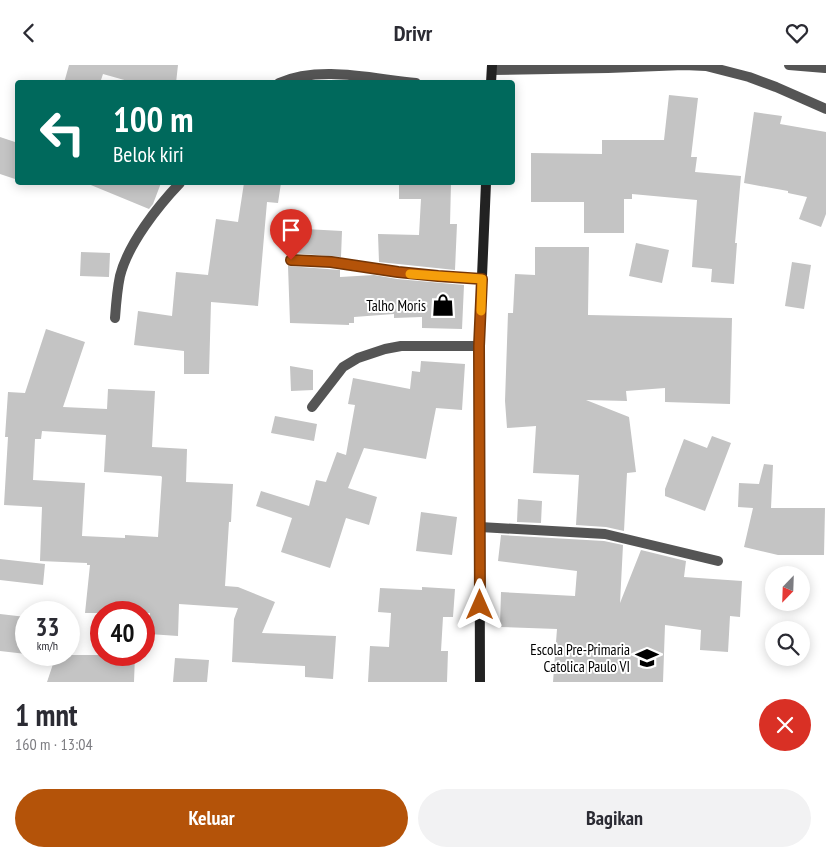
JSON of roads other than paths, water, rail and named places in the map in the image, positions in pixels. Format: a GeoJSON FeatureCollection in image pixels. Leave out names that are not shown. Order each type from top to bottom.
{"type":"FeatureCollection","features":[{"type":"Feature","properties":{"kind":"street"},"geometry":{"type":"LineString","coordinates":[[492,68],[608,68],[720,65]]}},
{"type":"Feature","properties":{"kind":"street"},"geometry":{"type":"LineString","coordinates":[[789,65],[825,67]]}},
{"type":"Feature","properties":{"kind":"street"},"geometry":{"type":"LineString","coordinates":[[706,66],[749,77],[826,109]]}},
{"type":"Feature","properties":{"kind":"street"},"geometry":{"type":"LineString","coordinates":[[286,80],[299,74],[341,72],[396,80]]}},
{"type":"Feature","properties":{"kind":"street"},"geometry":{"type":"LineString","coordinates":[[115,318],[120,276],[127,256],[141,232],[178,185]]}},
{"type":"Feature","properties":{"kind":"street"},"geometry":{"type":"LineString","coordinates":[[480,682],[479,346],[486,185]]}},
{"type":"Feature","properties":{"kind":"street"},"geometry":{"type":"LineString","coordinates":[[291,260],[346,263],[406,273],[482,279]]}},
{"type":"Feature","properties":{"kind":"street"},"geometry":{"type":"LineString","coordinates":[[312,407],[343,367],[358,358],[401,346],[479,346]]}},
{"type":"Feature","properties":{"kind":"street"},"geometry":{"type":"LineString","coordinates":[[480,527],[605,534],[718,561]]}},
{"type":"Feature","properties":{"kind":"place","name":"Talho Moris"},"geometry":{"type":"Point","coordinates":[443,305]}},
{"type":"Feature","properties":{"kind":"place","name":"Escola Pre-Primaria Catolica Paulo VI"},"geometry":{"type":"Point","coordinates":[647,658]}}]}
